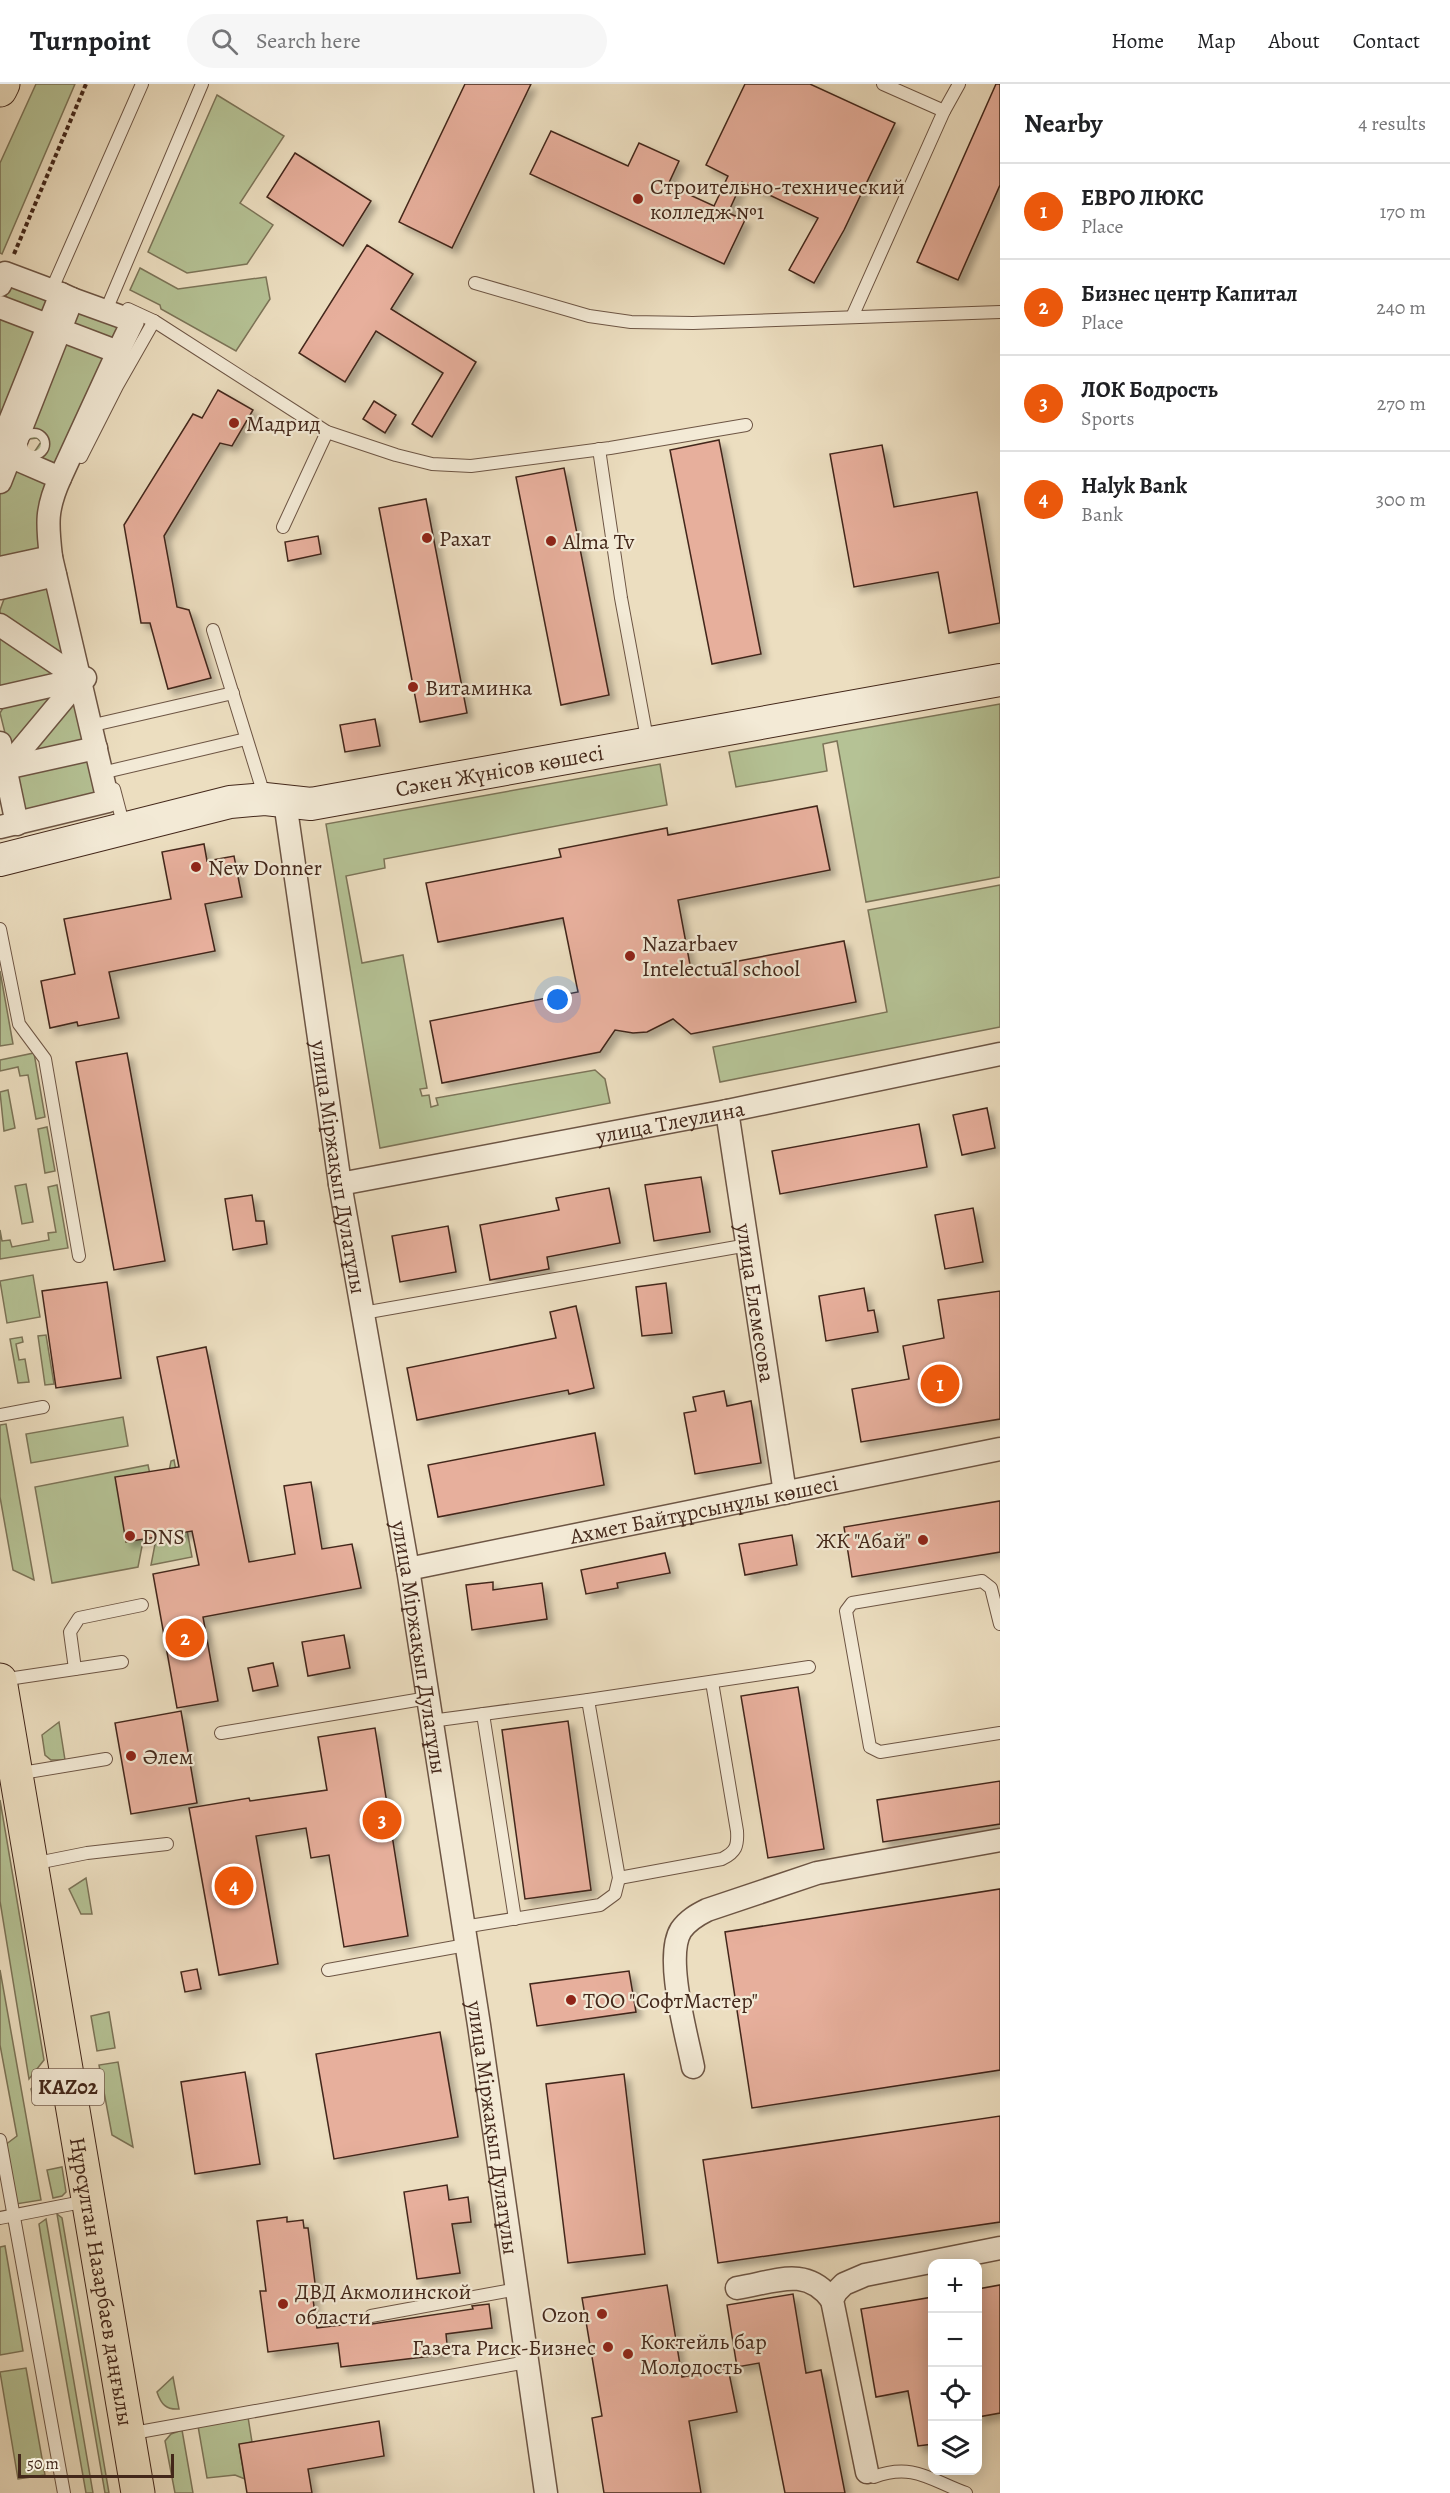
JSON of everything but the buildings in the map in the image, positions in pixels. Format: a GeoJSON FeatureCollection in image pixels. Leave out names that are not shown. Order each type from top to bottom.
{"type":"FeatureCollection","features":[{"type":"Feature","properties":{"kind":"highway"},"geometry":{"type":"LineString","coordinates":[[0,90],[3,84]]}},
{"type":"Feature","properties":{"kind":"highway","name":"Нұрсұлтан Назарбаев даңғылы"},"geometry":{"type":"LineString","coordinates":[[0,1680],[8,1775],[31,1864],[138,2493]]}},
{"type":"Feature","properties":{"kind":"street"},"geometry":{"type":"LineString","coordinates":[[0,743],[9,825],[108,801],[84,678],[53,566],[47,520],[49,502],[133,321],[63,292],[5,273],[3,270]]}},
{"type":"Feature","properties":{"kind":"street"},"geometry":{"type":"LineString","coordinates":[[60,478],[10,453],[25,401],[54,328],[63,292]]}},
{"type":"Feature","properties":{"kind":"street"},"geometry":{"type":"LineString","coordinates":[[0,307],[118,352]]}},
{"type":"Feature","properties":{"kind":"street"},"geometry":{"type":"LineString","coordinates":[[0,588],[15,571],[53,566]]}},
{"type":"Feature","properties":{"kind":"street"},"geometry":{"type":"LineString","coordinates":[[0,625],[84,678]]}},
{"type":"Feature","properties":{"kind":"street"},"geometry":{"type":"LineString","coordinates":[[0,699],[84,678]]}},
{"type":"Feature","properties":{"kind":"street"},"geometry":{"type":"LineString","coordinates":[[2,768],[84,678]]}},
{"type":"Feature","properties":{"kind":"street","name":"Сәкен Жүнісов көшесі"},"geometry":{"type":"LineString","coordinates":[[0,870],[9,855],[230,802],[275,801],[311,804],[1000,680]]}},
{"type":"Feature","properties":{"kind":"street"},"geometry":{"type":"LineString","coordinates":[[2,768],[96,748]]}},
{"type":"Feature","properties":{"kind":"street","name":"улица Міржақып Дулатұлы"},"geometry":{"type":"LineString","coordinates":[[275,801],[408,1569],[546,2493]]}},
{"type":"Feature","properties":{"kind":"street","name":"улица Тлеулина"},"geometry":{"type":"LineString","coordinates":[[340,1184],[727,1111],[1000,1054]]}},
{"type":"Feature","properties":{"kind":"street","name":"улица Елемесова"},"geometry":{"type":"LineString","coordinates":[[727,1111],[785,1493]]}},
{"type":"Feature","properties":{"kind":"street","name":"Ахмет Байтұрсынұлы көшесі"},"geometry":{"type":"LineString","coordinates":[[408,1569],[1000,1449]]}},
{"type":"Feature","properties":{"kind":"street"},"geometry":{"type":"LineString","coordinates":[[693,2067],[675,1951],[680,1932],[690,1919],[707,1910],[818,1874],[1000,1840]]}},
{"type":"Feature","properties":{"kind":"street"},"geometry":{"type":"LineString","coordinates":[[832,2300],[844,2284],[864,2275],[1000,2248]]}},
{"type":"Feature","properties":{"kind":"street"},"geometry":{"type":"LineString","coordinates":[[738,2288],[801,2277],[818,2284],[832,2300],[867,2472]]}},
{"type":"Feature","properties":{"kind":"lane"},"geometry":{"type":"LineString","coordinates":[[142,84],[63,292],[110,301],[154,321],[327,432],[396,455],[432,464],[471,466],[600,449],[746,425]]}},
{"type":"Feature","properties":{"kind":"lane"},"geometry":{"type":"LineString","coordinates":[[110,301],[202,84]]}},
{"type":"Feature","properties":{"kind":"lane"},"geometry":{"type":"LineString","coordinates":[[883,84],[944,111]]}},
{"type":"Feature","properties":{"kind":"lane"},"geometry":{"type":"LineString","coordinates":[[852,316],[944,111],[959,84]]}},
{"type":"Feature","properties":{"kind":"lane"},"geometry":{"type":"LineString","coordinates":[[475,283],[589,316],[631,322],[693,323],[1000,312]]}},
{"type":"Feature","properties":{"kind":"lane"},"geometry":{"type":"LineString","coordinates":[[124,827],[84,678],[57,555],[54,523],[58,504],[117,386],[154,321]]}},
{"type":"Feature","properties":{"kind":"lane"},"geometry":{"type":"LineString","coordinates":[[283,527],[327,432]]}},
{"type":"Feature","properties":{"kind":"lane"},"geometry":{"type":"LineString","coordinates":[[600,449],[621,598],[648,745]]}},
{"type":"Feature","properties":{"kind":"lane"},"geometry":{"type":"LineString","coordinates":[[213,630],[246,739],[275,801]]}},
{"type":"Feature","properties":{"kind":"lane"},"geometry":{"type":"LineString","coordinates":[[98,724],[233,693]]}},
{"type":"Feature","properties":{"kind":"lane"},"geometry":{"type":"LineString","coordinates":[[110,771],[246,739]]}},
{"type":"Feature","properties":{"kind":"lane"},"geometry":{"type":"LineString","coordinates":[[0,929],[19,1024],[45,1059],[79,1256]]}},
{"type":"Feature","properties":{"kind":"lane"},"geometry":{"type":"LineString","coordinates":[[363,1312],[748,1245]]}},
{"type":"Feature","properties":{"kind":"lane"},"geometry":{"type":"LineString","coordinates":[[0,1414],[43,1407]]}},
{"type":"Feature","properties":{"kind":"lane"},"geometry":{"type":"LineString","coordinates":[[1000,1624],[991,1588],[982,1581],[852,1603],[846,1611],[870,1747],[880,1752],[1000,1733]]}},
{"type":"Feature","properties":{"kind":"lane"},"geometry":{"type":"LineString","coordinates":[[75,1669],[70,1640],[74,1623],[89,1614],[142,1605]]}},
{"type":"Feature","properties":{"kind":"lane"},"geometry":{"type":"LineString","coordinates":[[0,1680],[123,1662]]}},
{"type":"Feature","properties":{"kind":"lane"},"geometry":{"type":"LineString","coordinates":[[431,1721],[809,1667]]}},
{"type":"Feature","properties":{"kind":"lane"},"geometry":{"type":"LineString","coordinates":[[619,1878],[722,1859],[737,1847],[737,1831],[712,1682]]}},
{"type":"Feature","properties":{"kind":"lane"},"geometry":{"type":"LineString","coordinates":[[221,1733],[428,1698]]}},
{"type":"Feature","properties":{"kind":"lane"},"geometry":{"type":"LineString","coordinates":[[328,1970],[464,1936],[515,1919],[600,1905],[615,1894],[619,1878],[588,1700]]}},
{"type":"Feature","properties":{"kind":"lane"},"geometry":{"type":"LineString","coordinates":[[483,1714],[515,1919]]}},
{"type":"Feature","properties":{"kind":"lane"},"geometry":{"type":"LineString","coordinates":[[8,1775],[106,1759]]}},
{"type":"Feature","properties":{"kind":"lane"},"geometry":{"type":"LineString","coordinates":[[31,1864],[87,1853],[167,1844]]}},
{"type":"Feature","properties":{"kind":"lane"},"geometry":{"type":"LineString","coordinates":[[0,2140],[64,2493]]}},
{"type":"Feature","properties":{"kind":"lane"},"geometry":{"type":"LineString","coordinates":[[0,2218],[88,2201]]}},
{"type":"Feature","properties":{"kind":"lane"},"geometry":{"type":"LineString","coordinates":[[371,2316],[517,2289]]}},
{"type":"Feature","properties":{"kind":"lane"},"geometry":{"type":"LineString","coordinates":[[127,2434],[527,2362]]}},
{"type":"Feature","properties":{"kind":"lane"},"geometry":{"type":"LineString","coordinates":[[867,2472],[874,2477],[888,2473],[921,2473],[966,2493]]}},
{"type":"Feature","properties":{"kind":"path"},"geometry":{"type":"LineString","coordinates":[[3,270],[86,84]]}},
{"type":"Feature","properties":{"kind":"green space"},"geometry":{"type":"Polygon","coordinates":[[[36,84],[75,84],[2,254],[0,253],[0,163],[36,84]]]}},
{"type":"Feature","properties":{"kind":"green space"},"geometry":{"type":"Polygon","coordinates":[[[217,95],[284,136],[240,203],[273,225],[247,264],[187,273],[148,252],[217,95]]]}},
{"type":"Feature","properties":{"kind":"green space"},"geometry":{"type":"Polygon","coordinates":[[[140,268],[178,289],[266,277],[270,299],[236,351],[161,309],[160,305],[130,290],[140,268]]]}},
{"type":"Feature","properties":{"kind":"green space"},"geometry":{"type":"Polygon","coordinates":[[[9,277],[56,295],[47,317],[9,302],[4,291],[9,277]]]}},
{"type":"Feature","properties":{"kind":"green space"},"geometry":{"type":"Polygon","coordinates":[[[74,302],[128,322],[118,345],[66,324],[74,302]]]}},
{"type":"Feature","properties":{"kind":"green space"},"geometry":{"type":"Polygon","coordinates":[[[0,316],[41,330],[0,427],[0,316]]]}},
{"type":"Feature","properties":{"kind":"green space"},"geometry":{"type":"Polygon","coordinates":[[[60,337],[111,356],[59,469],[31,457],[41,442],[37,438],[29,439],[60,337]]]}},
{"type":"Feature","properties":{"kind":"green space"},"geometry":{"type":"Polygon","coordinates":[[[10,464],[54,482],[47,552],[0,561],[0,491],[10,464]]]}},
{"type":"Feature","properties":{"kind":"green space"},"geometry":{"type":"Polygon","coordinates":[[[52,580],[72,668],[0,618],[0,610],[7,591],[52,580]]]}},
{"type":"Feature","properties":{"kind":"green space"},"geometry":{"type":"Polygon","coordinates":[[[0,634],[67,677],[0,686],[0,634]]]}},
{"type":"Feature","properties":{"kind":"green space"},"geometry":{"type":"Polygon","coordinates":[[[68,686],[11,757],[0,713],[7,701],[68,686]]]}},
{"type":"Feature","properties":{"kind":"green space"},"geometry":{"type":"Polygon","coordinates":[[[76,689],[87,743],[20,759],[76,689]]]}},
{"type":"Feature","properties":{"kind":"green space"},"geometry":{"type":"Polygon","coordinates":[[[1000,704],[1000,877],[866,902],[837,741],[823,744],[827,771],[736,787],[729,752],[1000,704]]]}},
{"type":"Feature","properties":{"kind":"green space"},"geometry":{"type":"Polygon","coordinates":[[[91,753],[101,798],[25,816],[14,772],[91,753]]]}},
{"type":"Feature","properties":{"kind":"green space"},"geometry":{"type":"Polygon","coordinates":[[[660,764],[667,805],[384,859],[385,868],[346,876],[362,963],[403,955],[427,1088],[420,1089],[422,1096],[429,1095],[431,1107],[438,1105],[436,1098],[595,1070],[605,1079],[610,1103],[380,1148],[326,824],[660,764]]]}},
{"type":"Feature","properties":{"kind":"green space"},"geometry":{"type":"Polygon","coordinates":[[[1000,885],[1000,1027],[720,1082],[713,1047],[887,1012],[868,910],[1000,885]]]}},
{"type":"Feature","properties":{"kind":"green space"},"geometry":{"type":"Polygon","coordinates":[[[0,971],[13,1044],[0,1046],[0,971]]]}},
{"type":"Feature","properties":{"kind":"green space"},"geometry":{"type":"Polygon","coordinates":[[[34,1053],[45,1117],[36,1119],[28,1075],[20,1076],[18,1067],[0,1071],[0,1060],[34,1053]]]}},
{"type":"Feature","properties":{"kind":"green space"},"geometry":{"type":"Polygon","coordinates":[[[8,1090],[15,1128],[4,1131],[0,1092],[8,1090]]]}},
{"type":"Feature","properties":{"kind":"green space"},"geometry":{"type":"Polygon","coordinates":[[[47,1127],[55,1171],[45,1173],[38,1129],[47,1127]]]}},
{"type":"Feature","properties":{"kind":"green space"},"geometry":{"type":"Polygon","coordinates":[[[26,1184],[33,1222],[22,1224],[15,1186],[26,1184]]]}},
{"type":"Feature","properties":{"kind":"green space"},"geometry":{"type":"Polygon","coordinates":[[[57,1185],[68,1248],[0,1259],[0,1230],[2,1241],[10,1240],[12,1247],[49,1240],[48,1233],[56,1232],[48,1187],[57,1185]]]}},
{"type":"Feature","properties":{"kind":"green space"},"geometry":{"type":"Polygon","coordinates":[[[33,1275],[40,1317],[7,1323],[0,1281],[33,1275]]]}},
{"type":"Feature","properties":{"kind":"green space"},"geometry":{"type":"Polygon","coordinates":[[[46,1335],[54,1384],[45,1385],[38,1336],[46,1335]]]}},
{"type":"Feature","properties":{"kind":"green space"},"geometry":{"type":"Polygon","coordinates":[[[22,1337],[23,1342],[16,1344],[19,1360],[25,1359],[29,1382],[18,1383],[10,1339],[22,1337]]]}},
{"type":"Feature","properties":{"kind":"green space"},"geometry":{"type":"Polygon","coordinates":[[[123,1417],[128,1446],[31,1463],[26,1434],[123,1417]]]}},
{"type":"Feature","properties":{"kind":"green space"},"geometry":{"type":"Polygon","coordinates":[[[6,1424],[34,1580],[13,1570],[0,1497],[0,1425],[6,1424]]]}},
{"type":"Feature","properties":{"kind":"green space"},"geometry":{"type":"Polygon","coordinates":[[[174,1460],[192,1557],[151,1565],[171,1461],[174,1460]]]}},
{"type":"Feature","properties":{"kind":"green space"},"geometry":{"type":"Polygon","coordinates":[[[148,1465],[153,1489],[138,1567],[52,1583],[35,1487],[148,1465]]]}},
{"type":"Feature","properties":{"kind":"green space"},"geometry":{"type":"Polygon","coordinates":[[[59,1722],[65,1760],[51,1760],[45,1755],[42,1735],[59,1722]]]}},
{"type":"Feature","properties":{"kind":"green space"},"geometry":{"type":"Polygon","coordinates":[[[0,1800],[44,2060],[29,2079],[0,1901],[0,1800]]]}},
{"type":"Feature","properties":{"kind":"green space"},"geometry":{"type":"Polygon","coordinates":[[[86,1878],[92,1914],[81,1914],[69,1889],[86,1878]]]}},
{"type":"Feature","properties":{"kind":"green space"},"geometry":{"type":"Polygon","coordinates":[[[0,1970],[41,2200],[16,2204],[5,2145],[17,2136],[0,2045],[0,1970]]]}},
{"type":"Feature","properties":{"kind":"green space"},"geometry":{"type":"Polygon","coordinates":[[[109,2012],[115,2048],[97,2051],[91,2016],[109,2012]]]}},
{"type":"Feature","properties":{"kind":"green space"},"geometry":{"type":"Polygon","coordinates":[[[118,2062],[133,2147],[112,2135],[99,2065],[118,2062]]]}},
{"type":"Feature","properties":{"kind":"green space"},"geometry":{"type":"Polygon","coordinates":[[[46,2074],[47,2092],[35,2105],[31,2089],[46,2074]]]}},
{"type":"Feature","properties":{"kind":"green space"},"geometry":{"type":"Polygon","coordinates":[[[62,2167],[66,2192],[62,2196],[53,2198],[47,2170],[62,2167]]]}},
{"type":"Feature","properties":{"kind":"green space"},"geometry":{"type":"Polygon","coordinates":[[[57,2214],[62,2218],[109,2493],[105,2493],[57,2214]]]}},
{"type":"Feature","properties":{"kind":"green space"},"geometry":{"type":"Polygon","coordinates":[[[46,2219],[93,2493],[86,2493],[41,2237],[39,2224],[46,2219]]]}},
{"type":"Feature","properties":{"kind":"green space"},"geometry":{"type":"Polygon","coordinates":[[[5,2246],[23,2351],[0,2355],[0,2247],[5,2246]]]}},
{"type":"Feature","properties":{"kind":"green space"},"geometry":{"type":"Polygon","coordinates":[[[26,2368],[45,2475],[18,2479],[0,2372],[26,2368]]]}},
{"type":"Feature","properties":{"kind":"green space"},"geometry":{"type":"Polygon","coordinates":[[[173,2377],[179,2409],[165,2405],[157,2392],[173,2377]]]}},
{"type":"Feature","properties":{"kind":"green space"},"geometry":{"type":"Polygon","coordinates":[[[248,2417],[252,2442],[239,2445],[245,2479],[235,2475],[207,2478],[198,2426],[248,2417]]]}},
{"type":"Feature","properties":{"kind":"green space"},"geometry":{"type":"Polygon","coordinates":[[[182,2430],[193,2493],[175,2493],[165,2441],[171,2434],[182,2430]]]}},
{"type":"Feature","properties":{"kind":"place","name":"Строительно-технический колледж №1"},"geometry":{"type":"Point","coordinates":[638,199]}},
{"type":"Feature","properties":{"kind":"place","name":"Мадрид"},"geometry":{"type":"Point","coordinates":[234,423]}},
{"type":"Feature","properties":{"kind":"place","name":"Рахат"},"geometry":{"type":"Point","coordinates":[427,538]}},
{"type":"Feature","properties":{"kind":"place","name":"Alma Tv"},"geometry":{"type":"Point","coordinates":[551,541]}},
{"type":"Feature","properties":{"kind":"place","name":"Витаминка"},"geometry":{"type":"Point","coordinates":[413,687]}},
{"type":"Feature","properties":{"kind":"place","name":"New Donner"},"geometry":{"type":"Point","coordinates":[196,867]}},
{"type":"Feature","properties":{"kind":"place","name":"Nazarbaev Intelectual school"},"geometry":{"type":"Point","coordinates":[630,956]}},
{"type":"Feature","properties":{"kind":"place","name":"ЕВРО ЛЮКС"},"geometry":{"type":"Point","coordinates":[940,1384]}},
{"type":"Feature","properties":{"kind":"place","name":"DNS"},"geometry":{"type":"Point","coordinates":[130,1536]}},
{"type":"Feature","properties":{"kind":"place","name":"ЖК \"Абай\""},"geometry":{"type":"Point","coordinates":[923,1540]}},
{"type":"Feature","properties":{"kind":"place","name":"Бизнес центр Капитал"},"geometry":{"type":"Point","coordinates":[185,1638]}},
{"type":"Feature","properties":{"kind":"place","name":"Әлем"},"geometry":{"type":"Point","coordinates":[131,1756]}},
{"type":"Feature","properties":{"kind":"place","name":"ЛОК Бодрость"},"geometry":{"type":"Point","coordinates":[382,1820]}},
{"type":"Feature","properties":{"kind":"place","name":"Halyk Bank"},"geometry":{"type":"Point","coordinates":[234,1886]}},
{"type":"Feature","properties":{"kind":"place","name":"ТОО \"СофтМастер\""},"geometry":{"type":"Point","coordinates":[571,2000]}},
{"type":"Feature","properties":{"kind":"place","name":"ДВД Акмолинской области"},"geometry":{"type":"Point","coordinates":[283,2304]}},
{"type":"Feature","properties":{"kind":"place","name":"Ozon"},"geometry":{"type":"Point","coordinates":[602,2314]}},
{"type":"Feature","properties":{"kind":"place","name":"Газета Риск-Бизнес"},"geometry":{"type":"Point","coordinates":[608,2347]}},
{"type":"Feature","properties":{"kind":"place","name":"Коктейль бар Молодость"},"geometry":{"type":"Point","coordinates":[628,2354]}}]}
